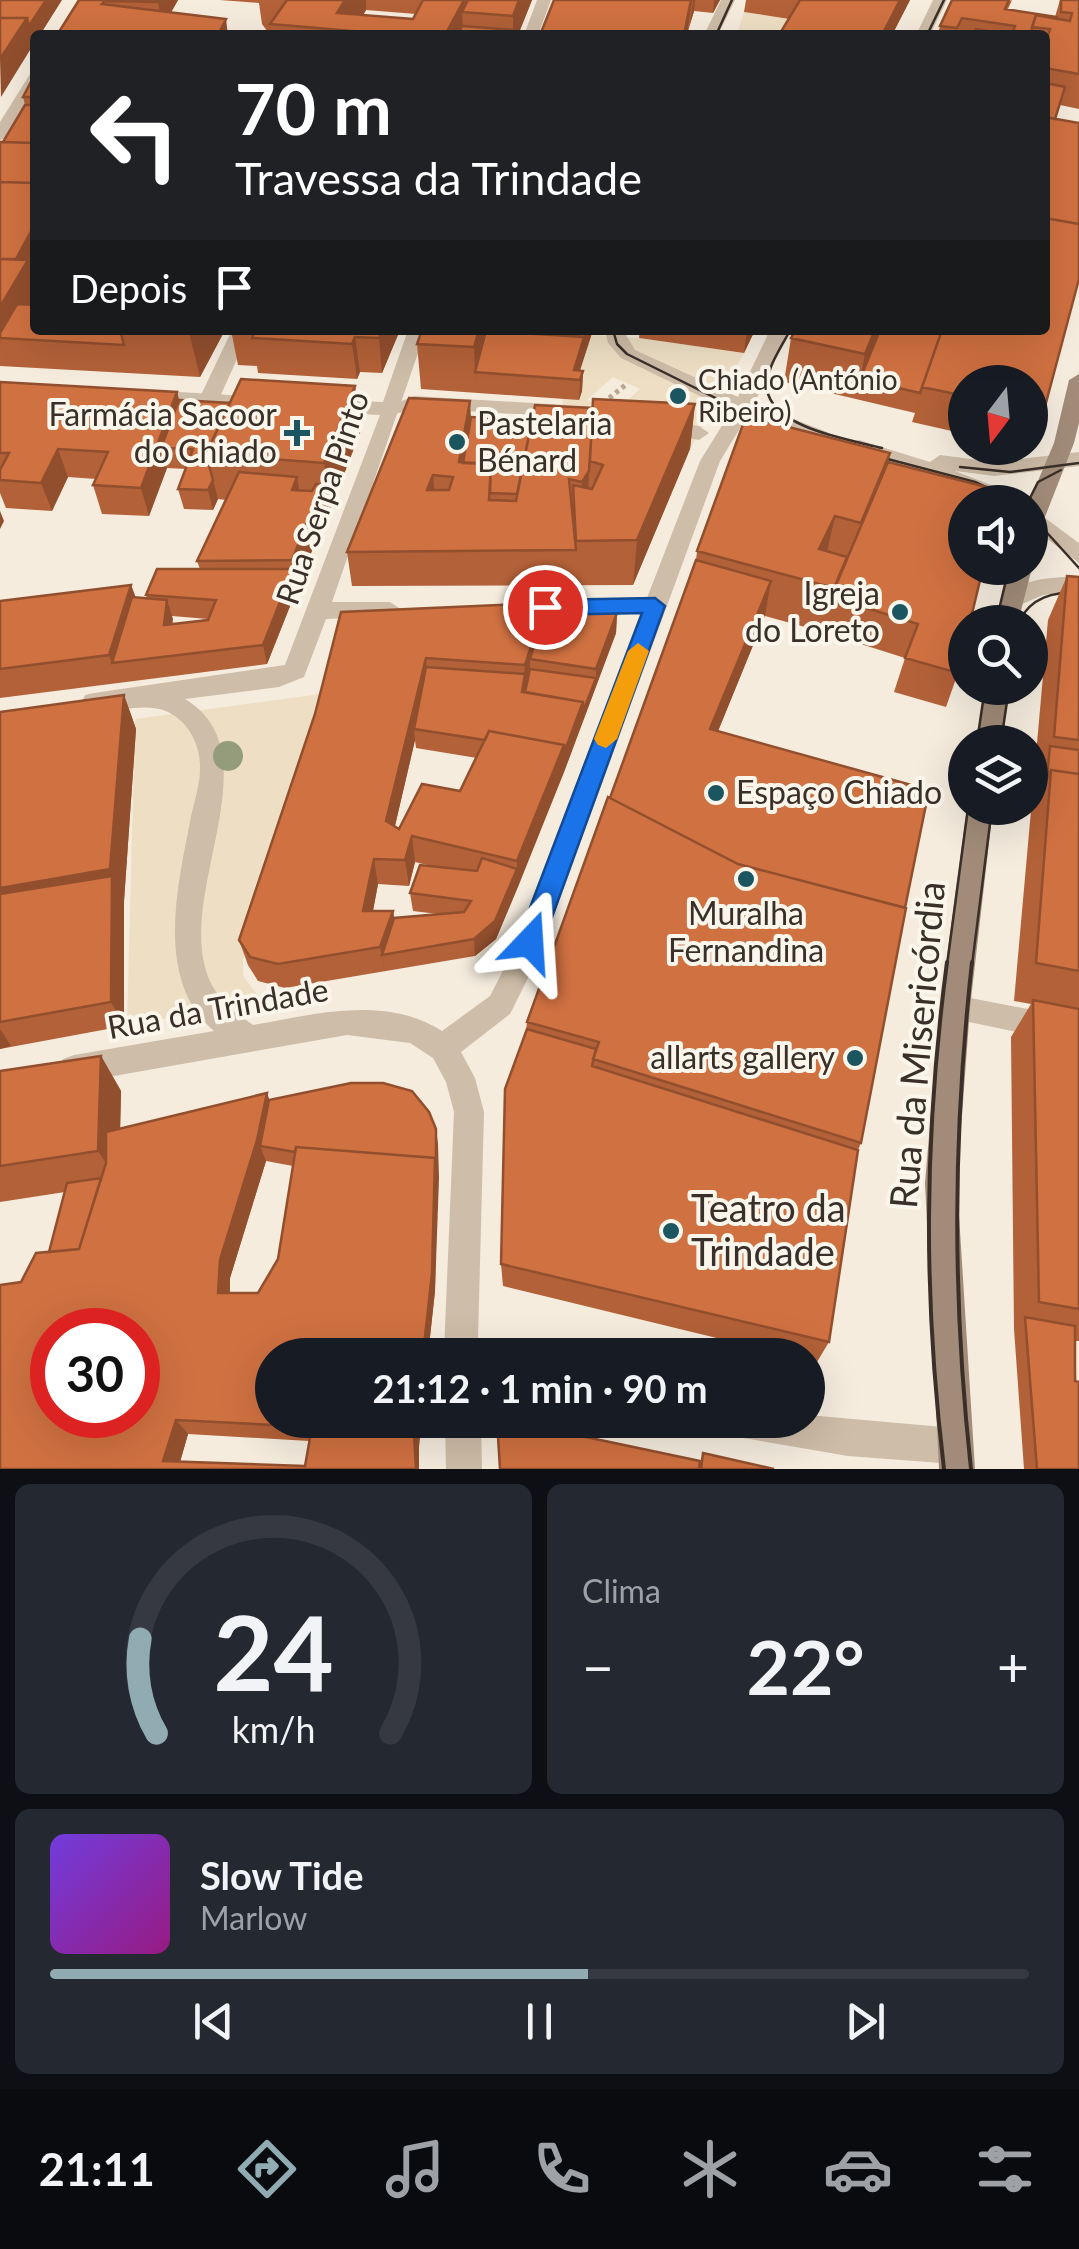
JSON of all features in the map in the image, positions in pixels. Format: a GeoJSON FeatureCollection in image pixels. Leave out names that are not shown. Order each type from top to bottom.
{"type":"FeatureCollection","features":[{"type":"Feature","properties":{"kind":"main road"},"geometry":{"type":"LineString","coordinates":[[1072,451],[1079,380]]}},
{"type":"Feature","properties":{"kind":"main road"},"geometry":{"type":"LineString","coordinates":[[1043,485],[1053,465]]}},
{"type":"Feature","properties":{"kind":"main road","name":"Rua da Misericórdia"},"geometry":{"type":"LineString","coordinates":[[955,1457],[941,1183],[955,1008],[978,825]]}},
{"type":"Feature","properties":{"kind":"street"},"geometry":{"type":"LineString","coordinates":[[533,30],[544,0]]}},
{"type":"Feature","properties":{"kind":"street"},"geometry":{"type":"LineString","coordinates":[[925,30],[940,0]]}},
{"type":"Feature","properties":{"kind":"street"},"geometry":{"type":"LineString","coordinates":[[713,30],[725,5]]}},
{"type":"Feature","properties":{"kind":"street"},"geometry":{"type":"LineString","coordinates":[[0,135],[30,85]]}},
{"type":"Feature","properties":{"kind":"street"},"geometry":{"type":"LineString","coordinates":[[209,400],[239,335]]}},
{"type":"Feature","properties":{"kind":"street","name":"Rua Serpa Pinto"},"geometry":{"type":"LineString","coordinates":[[125,698],[280,678],[299,666],[392,410],[396,385],[415,335]]}},
{"type":"Feature","properties":{"kind":"street"},"geometry":{"type":"LineString","coordinates":[[615,335],[628,354],[791,428],[891,455],[994,469],[1053,465],[1072,451]]}},
{"type":"Feature","properties":{"kind":"street"},"geometry":{"type":"LineString","coordinates":[[466,1338],[469,1112],[460,1078],[443,1048],[500,1005],[524,958],[710,461],[710,437],[743,407],[777,335]]}},
{"type":"Feature","properties":{"kind":"street"},"geometry":{"type":"LineString","coordinates":[[132,395],[392,410],[414,402],[590,410]]}},
{"type":"Feature","properties":{"kind":"street"},"geometry":{"type":"LineString","coordinates":[[640,424],[710,437]]}},
{"type":"Feature","properties":{"kind":"street"},"geometry":{"type":"LineString","coordinates":[[891,455],[959,485]]}},
{"type":"Feature","properties":{"kind":"street"},"geometry":{"type":"LineString","coordinates":[[1048,531],[1079,555]]}},
{"type":"Feature","properties":{"kind":"street"},"geometry":{"type":"LineString","coordinates":[[1017,605],[1039,586],[1079,584]]}},
{"type":"Feature","properties":{"kind":"street"},"geometry":{"type":"LineString","coordinates":[[485,608],[655,606]]}},
{"type":"Feature","properties":{"kind":"street"},"geometry":{"type":"LineString","coordinates":[[319,611],[406,610]]}},
{"type":"Feature","properties":{"kind":"street"},"geometry":{"type":"LineString","coordinates":[[72,705],[125,698],[156,699],[178,706],[200,720],[211,742],[214,768],[188,929],[188,960],[207,1005],[247,1037]]}},
{"type":"Feature","properties":{"kind":"street"},"geometry":{"type":"LineString","coordinates":[[955,1008],[1079,1032]]}},
{"type":"Feature","properties":{"kind":"street","name":"Rua da Trindade"},"geometry":{"type":"LineString","coordinates":[[53,1072],[347,1022],[414,1030],[443,1048]]}},
{"type":"Feature","properties":{"kind":"street"},"geometry":{"type":"LineString","coordinates":[[825,1437],[955,1457]]}},
{"type":"Feature","properties":{"kind":"street"},"geometry":{"type":"LineString","coordinates":[[463,1438],[464,1469]]}},
{"type":"Feature","properties":{"kind":"path"},"geometry":{"type":"LineString","coordinates":[[590,410],[627,384]]}},
{"type":"Feature","properties":{"kind":"shaded area"},"geometry":{"type":"Polygon","coordinates":[[[744,12],[802,21],[797,30],[739,30],[744,12]]]}},
{"type":"Feature","properties":{"kind":"shaded area"},"geometry":{"type":"Polygon","coordinates":[[[591,335],[744,353],[690,449],[558,441],[563,398],[579,400],[582,392],[573,390],[591,335]],[[613,377],[587,400],[614,412],[640,389],[613,377]]]}},
{"type":"Feature","properties":{"kind":"shaded area"},"geometry":{"type":"Polygon","coordinates":[[[320,694],[243,959],[243,976],[257,994],[278,1001],[127,1025],[135,719],[320,694]]]}},
{"type":"Feature","properties":{"kind":"building"},"geometry":{"type":"Polygon","coordinates":[[[0,0],[46,0],[29,26],[27,18],[0,18],[0,0]]]}},
{"type":"Feature","properties":{"kind":"building"},"geometry":{"type":"Polygon","coordinates":[[[79,0],[158,0],[102,4],[226,19],[220,30],[60,30],[79,0]]]}},
{"type":"Feature","properties":{"kind":"building"},"geometry":{"type":"Polygon","coordinates":[[[287,0],[345,0],[337,13],[413,19],[423,0],[464,0],[448,30],[340,30],[270,24],[287,0]]]}},
{"type":"Feature","properties":{"kind":"building"},"geometry":{"type":"Polygon","coordinates":[[[468,0],[519,0],[513,16],[462,12],[468,0]]]}},
{"type":"Feature","properties":{"kind":"building"},"geometry":{"type":"Polygon","coordinates":[[[554,0],[691,0],[685,30],[542,30],[554,0]]]}},
{"type":"Feature","properties":{"kind":"building"},"geometry":{"type":"Polygon","coordinates":[[[800,0],[900,0],[885,30],[782,30],[800,0]]]}},
{"type":"Feature","properties":{"kind":"building"},"geometry":{"type":"Polygon","coordinates":[[[952,0],[1009,0],[1005,9],[1057,17],[1036,15],[1032,30],[1014,30],[1015,26],[962,18],[957,28],[940,26],[952,0]]]}},
{"type":"Feature","properties":{"kind":"building"},"geometry":{"type":"Polygon","coordinates":[[[1061,0],[1079,0],[1079,74],[1050,69],[1050,29],[1032,27],[1036,15],[1070,21],[1072,13],[1061,12],[1061,0]]]}},
{"type":"Feature","properties":{"kind":"building"},"geometry":{"type":"Polygon","coordinates":[[[0,18],[27,18],[0,59],[0,18]]]}},
{"type":"Feature","properties":{"kind":"building"},"geometry":{"type":"Polygon","coordinates":[[[462,26],[513,30],[460,30],[462,26]]]}},
{"type":"Feature","properties":{"kind":"building"},"geometry":{"type":"Polygon","coordinates":[[[1050,84],[1065,87],[1055,119],[1050,118],[1050,84]]]}},
{"type":"Feature","properties":{"kind":"building"},"geometry":{"type":"Polygon","coordinates":[[[25,105],[30,105],[30,143],[3,142],[25,105]]]}},
{"type":"Feature","properties":{"kind":"building"},"geometry":{"type":"Polygon","coordinates":[[[1050,118],[1079,123],[1079,224],[1050,219],[1050,118]]]}},
{"type":"Feature","properties":{"kind":"building"},"geometry":{"type":"Polygon","coordinates":[[[0,142],[30,143],[30,183],[0,182],[0,142]]]}},
{"type":"Feature","properties":{"kind":"building"},"geometry":{"type":"Polygon","coordinates":[[[0,182],[30,183],[30,233],[16,259],[0,259],[0,182]]]}},
{"type":"Feature","properties":{"kind":"building"},"geometry":{"type":"Polygon","coordinates":[[[1050,219],[1079,224],[1079,279],[1048,395],[1048,365],[948,365],[948,392],[922,387],[940,335],[1050,335],[1050,219]]]}},
{"type":"Feature","properties":{"kind":"building"},"geometry":{"type":"Polygon","coordinates":[[[0,259],[28,260],[0,307],[0,259]]]}},
{"type":"Feature","properties":{"kind":"building"},"geometry":{"type":"Polygon","coordinates":[[[17,304],[30,305],[30,335],[121,335],[124,345],[0,338],[17,304]]]}},
{"type":"Feature","properties":{"kind":"building"},"geometry":{"type":"Polygon","coordinates":[[[380,335],[355,337],[352,344],[252,338],[380,335]]]}},
{"type":"Feature","properties":{"kind":"building"},"geometry":{"type":"Polygon","coordinates":[[[420,335],[478,335],[474,347],[417,344],[420,335]]]}},
{"type":"Feature","properties":{"kind":"building"},"geometry":{"type":"Polygon","coordinates":[[[485,335],[584,337],[574,370],[583,371],[580,380],[475,372],[485,335]]]}},
{"type":"Feature","properties":{"kind":"building"},"geometry":{"type":"Polygon","coordinates":[[[792,335],[873,335],[865,354],[791,338],[792,335]]]}},
{"type":"Feature","properties":{"kind":"building"},"geometry":{"type":"Polygon","coordinates":[[[878,335],[940,335],[920,393],[860,379],[878,335]]]}},
{"type":"Feature","properties":{"kind":"building"},"geometry":{"type":"Polygon","coordinates":[[[241,379],[355,386],[324,463],[206,454],[241,379]]]}},
{"type":"Feature","properties":{"kind":"building"},"geometry":{"type":"Polygon","coordinates":[[[0,382],[177,392],[141,488],[93,485],[108,452],[58,449],[41,483],[0,480],[0,470],[9,453],[0,453],[0,382]]]}},
{"type":"Feature","properties":{"kind":"building"},"geometry":{"type":"Polygon","coordinates":[[[409,398],[470,401],[459,462],[491,464],[489,500],[516,501],[535,405],[593,408],[589,471],[582,482],[569,479],[576,550],[347,552],[409,398]],[[433,475],[427,490],[449,490],[453,477],[433,475]]]}},
{"type":"Feature","properties":{"kind":"building"},"geometry":{"type":"Polygon","coordinates":[[[593,399],[695,404],[637,540],[576,541],[573,485],[592,489],[603,465],[590,461],[593,399]]]}},
{"type":"Feature","properties":{"kind":"building"},"geometry":{"type":"Polygon","coordinates":[[[179,400],[230,403],[206,454],[213,480],[208,490],[178,489],[193,449],[161,448],[179,400]]]}},
{"type":"Feature","properties":{"kind":"building"},"geometry":{"type":"Polygon","coordinates":[[[746,416],[890,453],[861,523],[835,516],[819,549],[847,557],[834,588],[697,551],[746,416]]]}},
{"type":"Feature","properties":{"kind":"building"},"geometry":{"type":"Polygon","coordinates":[[[471,417],[532,420],[517,494],[490,493],[491,464],[463,463],[471,417]]]}},
{"type":"Feature","properties":{"kind":"building","name":"Igreja do Loreto"},"geometry":{"type":"Polygon","coordinates":[[[888,462],[978,485],[948,485],[948,585],[979,585],[974,605],[948,605],[948,670],[905,658],[918,624],[831,597],[888,462]]]}},
{"type":"Feature","properties":{"kind":"building"},"geometry":{"type":"Polygon","coordinates":[[[239,472],[297,477],[292,490],[312,491],[316,484],[322,485],[292,560],[197,561],[239,472]]]}},
{"type":"Feature","properties":{"kind":"building","name":"Espaço Chiado"},"geometry":{"type":"Polygon","coordinates":[[[696,560],[771,581],[710,729],[929,790],[905,908],[738,864],[610,798],[696,560]]]}},
{"type":"Feature","properties":{"kind":"building"},"geometry":{"type":"Polygon","coordinates":[[[157,569],[293,569],[263,645],[112,663],[132,597],[167,600],[164,625],[208,620],[216,600],[146,595],[157,569]]]}},
{"type":"Feature","properties":{"kind":"building"},"geometry":{"type":"Polygon","coordinates":[[[1067,576],[1079,577],[1079,740],[1054,737],[1067,576]]]}},
{"type":"Feature","properties":{"kind":"building"},"geometry":{"type":"Polygon","coordinates":[[[131,585],[109,655],[0,669],[0,601],[131,585]]]}},
{"type":"Feature","properties":{"kind":"building"},"geometry":{"type":"Polygon","coordinates":[[[545,603],[525,665],[426,658],[386,821],[399,829],[422,784],[460,791],[489,731],[564,745],[517,861],[412,836],[405,860],[374,859],[363,911],[393,911],[380,947],[278,964],[250,957],[239,940],[315,714],[341,612],[545,603]]]}},
{"type":"Feature","properties":{"kind":"building"},"geometry":{"type":"Polygon","coordinates":[[[545,611],[617,613],[596,669],[530,659],[545,611]]]}},
{"type":"Feature","properties":{"kind":"building"},"geometry":{"type":"Polygon","coordinates":[[[426,667],[525,674],[522,692],[583,702],[564,753],[564,745],[489,731],[485,740],[414,729],[426,667]]]}},
{"type":"Feature","properties":{"kind":"building"},"geometry":{"type":"Polygon","coordinates":[[[530,669],[596,678],[583,712],[583,702],[525,692],[530,669]]]}},
{"type":"Feature","properties":{"kind":"building"},"geometry":{"type":"Polygon","coordinates":[[[124,695],[110,869],[0,888],[0,712],[124,695]]]}},
{"type":"Feature","properties":{"kind":"building"},"geometry":{"type":"Polygon","coordinates":[[[1050,746],[1079,750],[1079,774],[1051,770],[1048,776],[1050,746]]]}},
{"type":"Feature","properties":{"kind":"building"},"geometry":{"type":"Polygon","coordinates":[[[1051,770],[1079,774],[1079,971],[1036,963],[1051,770]]]}},
{"type":"Feature","properties":{"kind":"building"},"geometry":{"type":"Polygon","coordinates":[[[608,797],[738,864],[906,908],[861,1143],[593,1059],[599,1042],[527,1022],[608,797]]]}},
{"type":"Feature","properties":{"kind":"building"},"geometry":{"type":"Polygon","coordinates":[[[482,858],[517,869],[495,921],[474,939],[382,955],[394,918],[464,912],[471,901],[410,893],[420,865],[477,871],[482,858]]]}},
{"type":"Feature","properties":{"kind":"building"},"geometry":{"type":"Polygon","coordinates":[[[112,876],[111,1002],[0,1022],[0,894],[112,876]]]}},
{"type":"Feature","properties":{"kind":"building"},"geometry":{"type":"Polygon","coordinates":[[[1033,1000],[1079,1009],[1079,1309],[1039,1302],[1033,1000]]]}},
{"type":"Feature","properties":{"kind":"building","name":"Teatro da Trindade"},"geometry":{"type":"Polygon","coordinates":[[[527,1029],[596,1049],[592,1066],[858,1150],[829,1342],[501,1264],[505,1089],[527,1029]]]}},
{"type":"Feature","properties":{"kind":"building"},"geometry":{"type":"Polygon","coordinates":[[[101,1056],[98,1151],[0,1166],[0,1071],[101,1056]]]}},
{"type":"Feature","properties":{"kind":"building"},"geometry":{"type":"Polygon","coordinates":[[[351,1083],[383,1083],[412,1091],[429,1112],[436,1129],[436,1164],[435,1158],[296,1147],[295,1152],[260,1146],[269,1100],[351,1083]]]}},
{"type":"Feature","properties":{"kind":"building"},"geometry":{"type":"Polygon","coordinates":[[[267,1093],[257,1140],[220,1260],[218,1293],[258,1293],[278,1259],[296,1147],[435,1158],[432,1273],[425,1338],[255,1338],[255,1424],[176,1420],[163,1461],[305,1466],[310,1438],[414,1438],[416,1469],[0,1469],[0,1285],[21,1282],[36,1253],[79,1249],[106,1163],[106,1132],[267,1093]]]}},
{"type":"Feature","properties":{"kind":"building"},"geometry":{"type":"Polygon","coordinates":[[[101,1178],[79,1249],[49,1252],[67,1183],[101,1178]]]}},
{"type":"Feature","properties":{"kind":"building"},"geometry":{"type":"Polygon","coordinates":[[[1025,1317],[1075,1326],[1079,1469],[1037,1469],[1025,1317]]]}},
{"type":"Feature","properties":{"kind":"building"},"geometry":{"type":"Polygon","coordinates":[[[498,1438],[591,1438],[700,1461],[699,1469],[500,1469],[498,1438]]]}},
{"type":"Feature","properties":{"kind":"building"},"geometry":{"type":"Polygon","coordinates":[[[703,1453],[774,1469],[701,1469],[703,1453]]]}},
{"type":"Feature","properties":{"kind":"tram line"},"geometry":{"type":"LineString","coordinates":[[718,30],[732,0]]}},
{"type":"Feature","properties":{"kind":"tram line"},"geometry":{"type":"LineString","coordinates":[[929,30],[944,0]]}},
{"type":"Feature","properties":{"kind":"tram line"},"geometry":{"type":"LineString","coordinates":[[614,335],[627,354],[784,432]]}},
{"type":"Feature","properties":{"kind":"tram line"},"geometry":{"type":"LineString","coordinates":[[787,335],[769,374],[767,389],[772,402],[797,423],[882,448]]}},
{"type":"Feature","properties":{"kind":"tram line"},"geometry":{"type":"LineString","coordinates":[[861,452],[981,485]]}},
{"type":"Feature","properties":{"kind":"tram line"},"geometry":{"type":"LineString","coordinates":[[960,467],[1010,472],[1079,463]]}},
{"type":"Feature","properties":{"kind":"tram line"},"geometry":{"type":"LineString","coordinates":[[1036,485],[1061,470]]}},
{"type":"Feature","properties":{"kind":"tram line"},"geometry":{"type":"LineString","coordinates":[[1048,534],[1079,568]]}},
{"type":"Feature","properties":{"kind":"tram line"},"geometry":{"type":"LineString","coordinates":[[1000,605],[1005,585]]}},
{"type":"Feature","properties":{"kind":"tram line"},"geometry":{"type":"LineString","coordinates":[[1032,605],[1061,593],[1079,592]]}},
{"type":"Feature","properties":{"kind":"tram line"},"geometry":{"type":"LineString","coordinates":[[980,725],[982,705]]}},
{"type":"Feature","properties":{"kind":"tram line"},"geometry":{"type":"LineString","coordinates":[[1004,725],[1006,705]]}},
{"type":"Feature","properties":{"kind":"tram line"},"geometry":{"type":"LineString","coordinates":[[947,965],[966,825]]}},
{"type":"Feature","properties":{"kind":"tram line"},"geometry":{"type":"LineString","coordinates":[[972,965],[990,825]]}},
{"type":"Feature","properties":{"kind":"tram line"},"geometry":{"type":"LineString","coordinates":[[944,1469],[932,1341],[929,1216],[934,1090],[947,962]]}},
{"type":"Feature","properties":{"kind":"tram line"},"geometry":{"type":"LineString","coordinates":[[971,1469],[960,1341],[957,1216],[961,1090],[972,962]]}},
{"type":"Feature","properties":{"kind":"slow traffic"},"geometry":{"type":"LineString","coordinates":[[606,739],[638,651]]}},
{"type":"Feature","properties":{"kind":"place","name":"Chiado (António Ribeiro)"},"geometry":{"type":"Point","coordinates":[678,396]}},
{"type":"Feature","properties":{"kind":"place","name":"Farmácia Sacoor do Chiado"},"geometry":{"type":"Point","coordinates":[297,433]}},
{"type":"Feature","properties":{"kind":"place","name":"Pastelaria Bénard"},"geometry":{"type":"Point","coordinates":[457,442]}},
{"type":"Feature","properties":{"kind":"place","name":"Igreja do Loreto"},"geometry":{"type":"Point","coordinates":[900,612]}},
{"type":"Feature","properties":{"kind":"place","name":"Espaço Chiado"},"geometry":{"type":"Point","coordinates":[716,793]}},
{"type":"Feature","properties":{"kind":"place","name":"Muralha Fernandina"},"geometry":{"type":"Point","coordinates":[746,879]}},
{"type":"Feature","properties":{"kind":"place","name":"allarts gallery"},"geometry":{"type":"Point","coordinates":[855,1058]}},
{"type":"Feature","properties":{"kind":"place","name":"Teatro da Trindade"},"geometry":{"type":"Point","coordinates":[671,1231]}},
{"type":"Feature","properties":{"kind":"route"},"geometry":{"type":"LineString","coordinates":[[530,942],[655,606],[545,607]]}}]}
